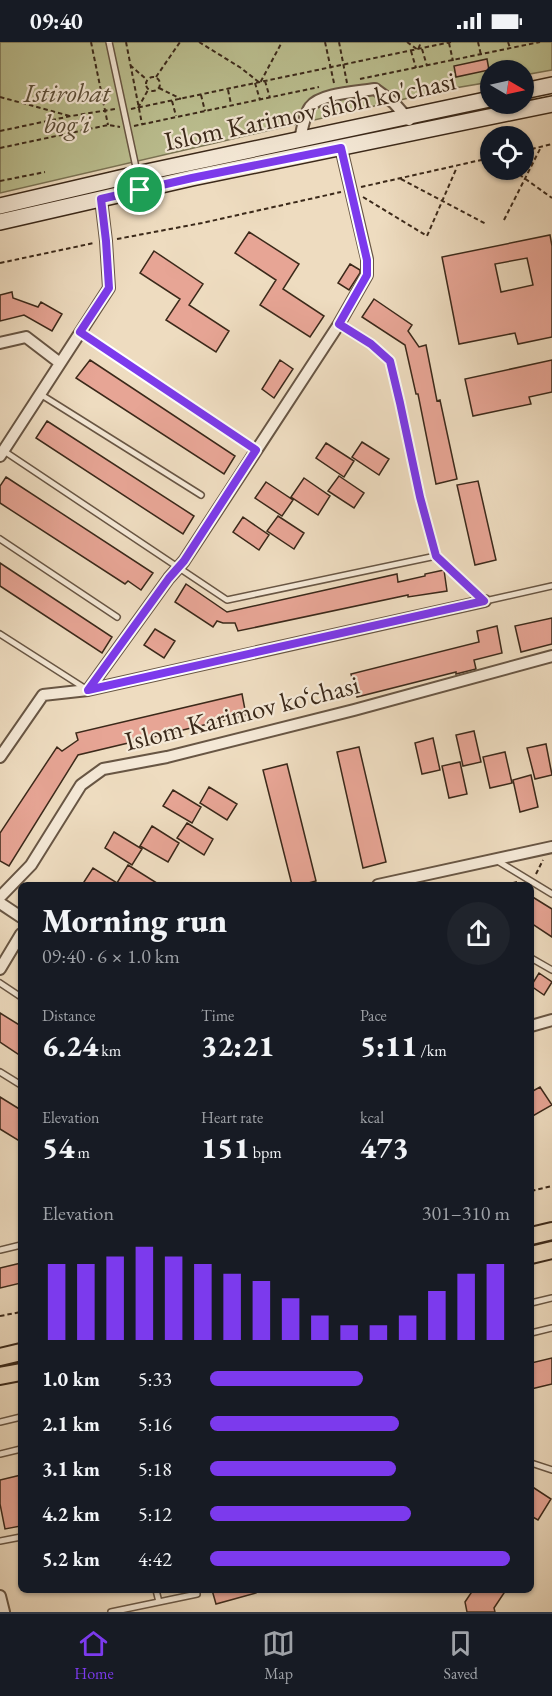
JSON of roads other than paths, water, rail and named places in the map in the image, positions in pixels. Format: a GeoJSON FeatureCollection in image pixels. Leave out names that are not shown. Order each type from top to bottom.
{"type":"FeatureCollection","features":[{"type":"Feature","properties":{"kind":"main road"},"geometry":{"type":"LineString","coordinates":[[534,90],[552,85]]}},
{"type":"Feature","properties":{"kind":"main road","name":"Islom Karimov shoh ko'chasi"},"geometry":{"type":"LineString","coordinates":[[0,206],[137,174],[480,101]]}},
{"type":"Feature","properties":{"kind":"main road","name":"Islom Karimov shoh ko'chasi"},"geometry":{"type":"LineString","coordinates":[[0,222],[192,178],[552,104]]}},
{"type":"Feature","properties":{"kind":"main road"},"geometry":{"type":"LineString","coordinates":[[534,1235],[552,1231]]}},
{"type":"Feature","properties":{"kind":"main road"},"geometry":{"type":"LineString","coordinates":[[534,1254],[552,1250]]}},
{"type":"Feature","properties":{"kind":"main road"},"geometry":{"type":"LineString","coordinates":[[0,1357],[18,1353]]}},
{"type":"Feature","properties":{"kind":"main road"},"geometry":{"type":"LineString","coordinates":[[0,1376],[18,1373]]}},
{"type":"Feature","properties":{"kind":"street"},"geometry":{"type":"LineString","coordinates":[[300,140],[309,108],[319,99],[375,89],[394,103],[417,133]]}},
{"type":"Feature","properties":{"kind":"street"},"geometry":{"type":"LineString","coordinates":[[88,690],[169,578],[184,561],[339,324],[367,275],[367,260],[341,148]]}},
{"type":"Feature","properties":{"kind":"street"},"geometry":{"type":"LineString","coordinates":[[2,453],[109,288],[101,199]]}},
{"type":"Feature","properties":{"kind":"street"},"geometry":{"type":"LineString","coordinates":[[0,344],[26,337],[60,363]]}},
{"type":"Feature","properties":{"kind":"street","name":"Islom Karimov ko‘chasi"},"geometry":{"type":"LineString","coordinates":[[0,757],[43,695],[88,690],[484,601]]}},
{"type":"Feature","properties":{"kind":"street","name":"Islom Karimov ko‘chasi"},"geometry":{"type":"LineString","coordinates":[[0,897],[31,865],[81,784],[103,770],[343,713],[552,656]]}},
{"type":"Feature","properties":{"kind":"street"},"geometry":{"type":"LineString","coordinates":[[405,882],[551,847]]}},
{"type":"Feature","properties":{"kind":"street"},"geometry":{"type":"LineString","coordinates":[[0,903],[18,914]]}},
{"type":"Feature","properties":{"kind":"street"},"geometry":{"type":"LineString","coordinates":[[0,969],[18,939]]}},
{"type":"Feature","properties":{"kind":"street"},"geometry":{"type":"LineString","coordinates":[[534,1025],[552,1020]]}},
{"type":"Feature","properties":{"kind":"street"},"geometry":{"type":"LineString","coordinates":[[0,1596],[4,1612]]}},
{"type":"Feature","properties":{"kind":"lane"},"geometry":{"type":"LineString","coordinates":[[109,42],[129,128],[140,190]]}},
{"type":"Feature","properties":{"kind":"lane"},"geometry":{"type":"LineString","coordinates":[[339,324],[371,344],[390,361],[420,497],[436,556],[484,601],[552,586]]}},
{"type":"Feature","properties":{"kind":"lane"},"geometry":{"type":"LineString","coordinates":[[80,332],[256,450]]}},
{"type":"Feature","properties":{"kind":"lane"},"geometry":{"type":"LineString","coordinates":[[40,394],[201,495]]}},
{"type":"Feature","properties":{"kind":"lane"},"geometry":{"type":"LineString","coordinates":[[2,453],[227,600],[436,556]]}},
{"type":"Feature","properties":{"kind":"lane"},"geometry":{"type":"LineString","coordinates":[[0,540],[117,616]]}},
{"type":"Feature","properties":{"kind":"lane"},"geometry":{"type":"LineString","coordinates":[[0,634],[88,690]]}},
{"type":"Feature","properties":{"kind":"lane"},"geometry":{"type":"LineString","coordinates":[[494,860],[531,882]]}},
{"type":"Feature","properties":{"kind":"lane"},"geometry":{"type":"LineString","coordinates":[[534,884],[552,894]]}},
{"type":"Feature","properties":{"kind":"lane"},"geometry":{"type":"LineString","coordinates":[[534,960],[552,970]]}},
{"type":"Feature","properties":{"kind":"lane"},"geometry":{"type":"LineString","coordinates":[[0,983],[18,996]]}},
{"type":"Feature","properties":{"kind":"lane"},"geometry":{"type":"LineString","coordinates":[[0,1071],[18,1083]]}},
{"type":"Feature","properties":{"kind":"lane"},"geometry":{"type":"LineString","coordinates":[[0,1250],[18,1246]]}},
{"type":"Feature","properties":{"kind":"lane"},"geometry":{"type":"LineString","coordinates":[[534,1302],[552,1298]]}},
{"type":"Feature","properties":{"kind":"lane"},"geometry":{"type":"LineString","coordinates":[[534,1332],[552,1328]]}},
{"type":"Feature","properties":{"kind":"lane"},"geometry":{"type":"LineString","coordinates":[[0,1422],[18,1419]]}},
{"type":"Feature","properties":{"kind":"lane"},"geometry":{"type":"LineString","coordinates":[[0,1454],[18,1450]]}},
{"type":"Feature","properties":{"kind":"lane"},"geometry":{"type":"LineString","coordinates":[[534,1464],[552,1470]]}},
{"type":"Feature","properties":{"kind":"lane"},"geometry":{"type":"LineString","coordinates":[[0,1541],[18,1538]]}},
{"type":"Feature","properties":{"kind":"lane"},"geometry":{"type":"LineString","coordinates":[[157,1593],[159,1602]]}},
{"type":"Feature","properties":{"kind":"lane"},"geometry":{"type":"LineString","coordinates":[[111,1612],[197,1594]]}},
{"type":"Feature","properties":{"kind":"park label","name":"Istirohat bog'i"},"geometry":{"type":"Point","coordinates":[67,108]}}]}
